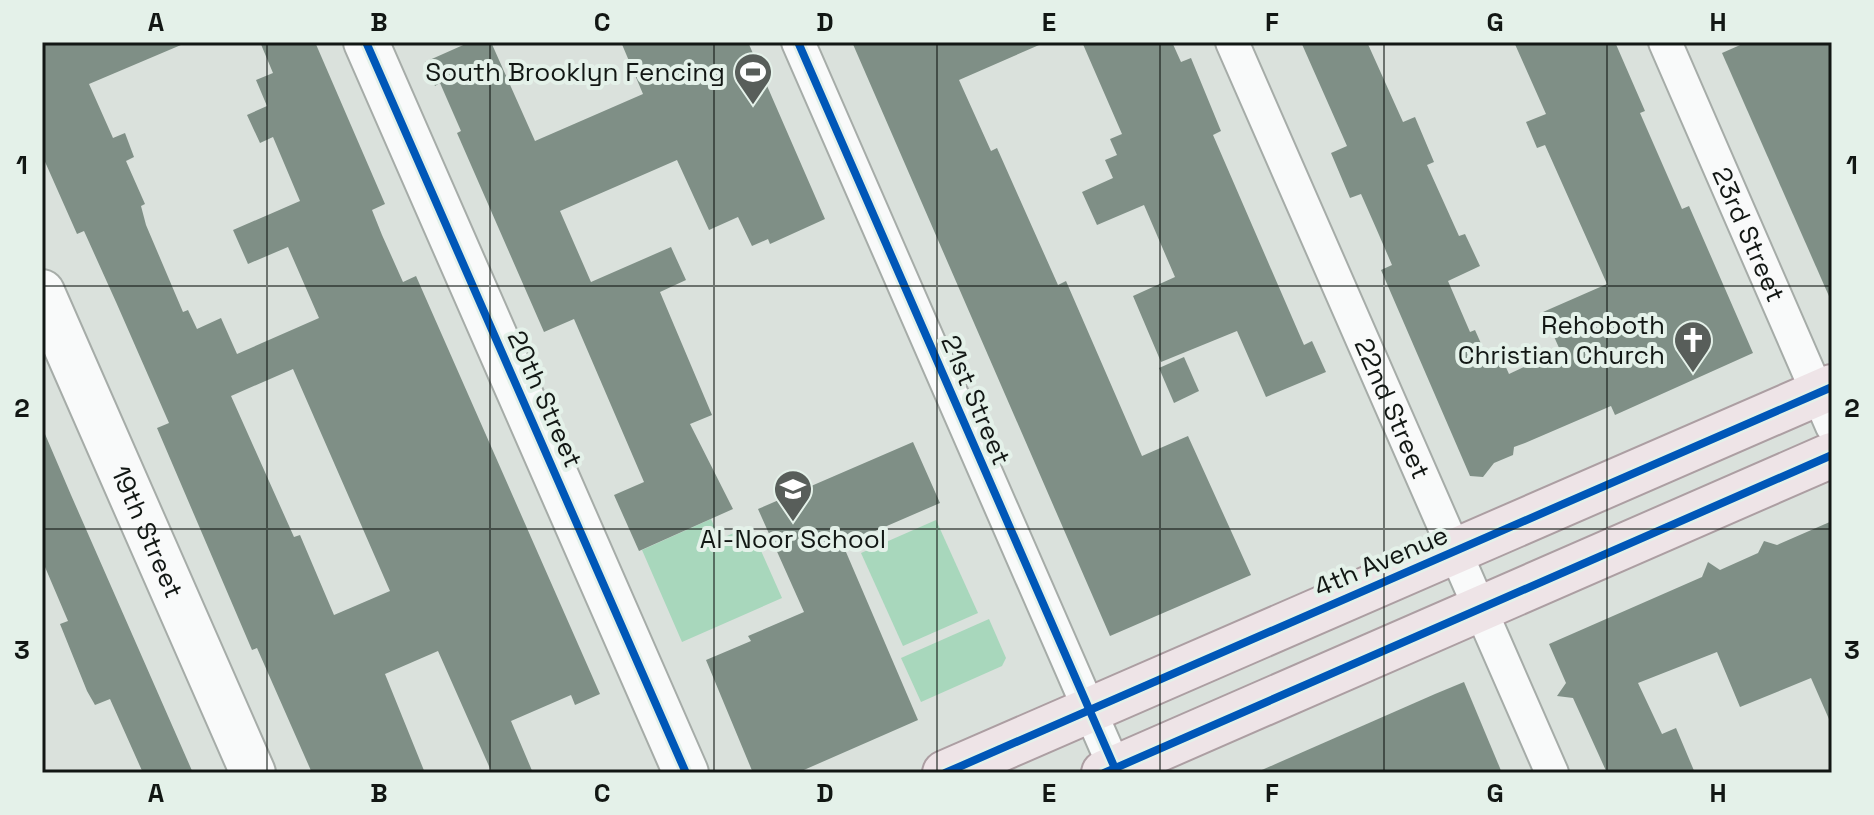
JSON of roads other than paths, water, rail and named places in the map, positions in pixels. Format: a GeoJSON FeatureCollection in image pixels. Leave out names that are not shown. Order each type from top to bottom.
{"type":"FeatureCollection","features":[{"type":"Feature","properties":{"kind":"main road","name":"20th Street"},"geometry":{"type":"LineString","coordinates":[[366,42],[686,773]]}},
{"type":"Feature","properties":{"kind":"main road","name":"19th Street"},"geometry":{"type":"LineString","coordinates":[[42,292],[253,773]]}},
{"type":"Feature","properties":{"kind":"main road","name":"4th Avenue"},"geometry":{"type":"LineString","coordinates":[[945,773],[1455,551],[1827,402]]}},
{"type":"Feature","properties":{"kind":"main road"},"geometry":{"type":"LineString","coordinates":[[1112,771],[1832,455]]}},
{"type":"Feature","properties":{"kind":"street","name":"21st Street"},"geometry":{"type":"LineString","coordinates":[[798,42],[1089,709],[1112,771]]}},
{"type":"Feature","properties":{"kind":"street","name":"22nd Street"},"geometry":{"type":"LineString","coordinates":[[1232,42],[1552,773]]}},
{"type":"Feature","properties":{"kind":"street","name":"23rd Street"},"geometry":{"type":"LineString","coordinates":[[1665,42],[1827,402]]}},
{"type":"Feature","properties":{"kind":"place","name":"South Brooklyn Fencing"},"geometry":{"type":"Point","coordinates":[753,106]}},
{"type":"Feature","properties":{"kind":"place","name":"Rehoboth Christian Church"},"geometry":{"type":"Point","coordinates":[1693,374]}},
{"type":"Feature","properties":{"kind":"place","name":"Al-Noor School"},"geometry":{"type":"Point","coordinates":[793,523]}}]}
